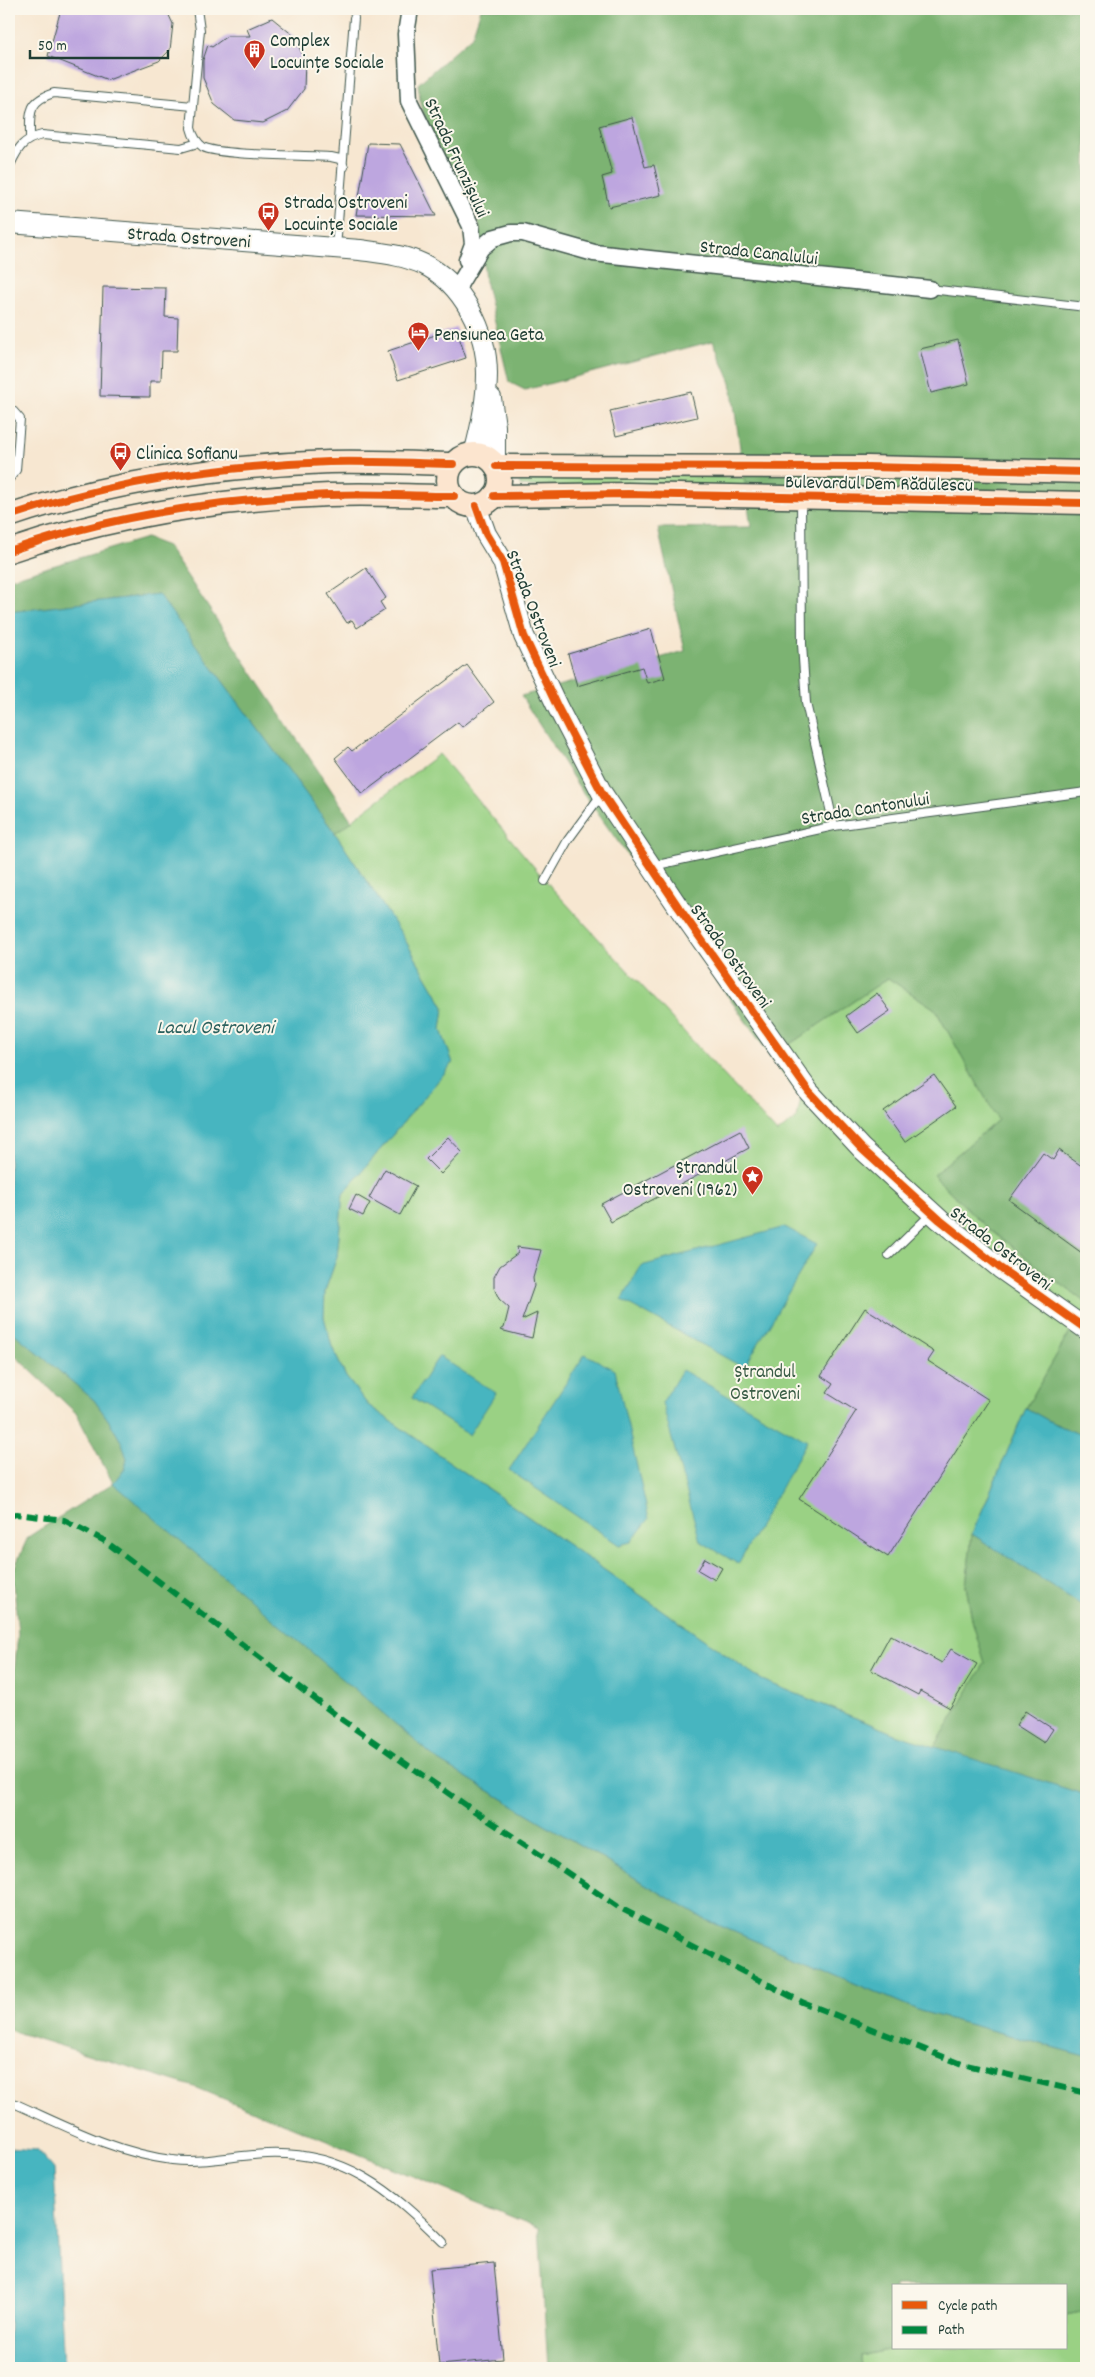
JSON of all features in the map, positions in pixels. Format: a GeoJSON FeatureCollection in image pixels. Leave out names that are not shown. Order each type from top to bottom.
{"type":"FeatureCollection","features":[{"type":"Feature","properties":{"kind":"main road"},"geometry":{"type":"LineString","coordinates":[[454,496],[448,484],[450,470],[459,458],[474,454]]}},
{"type":"Feature","properties":{"kind":"main road","name":"Bulevardul Dem Rădulescu"},"geometry":{"type":"LineString","coordinates":[[474,454],[489,458],[495,465],[838,467],[1086,472]]}},
{"type":"Feature","properties":{"kind":"main road"},"geometry":{"type":"LineString","coordinates":[[9,516],[98,490],[224,470],[329,462],[454,464]]}},
{"type":"Feature","properties":{"kind":"main road"},"geometry":{"type":"LineString","coordinates":[[488,500],[500,481],[495,465]]}},
{"type":"Feature","properties":{"kind":"main road","name":"Bulevardul Dem Rădulescu"},"geometry":{"type":"LineString","coordinates":[[9,550],[58,534],[112,520],[226,503],[330,495],[454,496],[460,502],[628,494],[1086,503]]}},
{"type":"Feature","properties":{"kind":"street","name":"Strada Frunzișului"},"geometry":{"type":"LineString","coordinates":[[410,9],[406,34],[409,101],[471,226],[473,244],[456,290]]}},
{"type":"Feature","properties":{"kind":"street","name":"Strada Ostroveni"},"geometry":{"type":"LineString","coordinates":[[9,223],[336,248],[384,253],[423,264],[439,273],[456,290],[469,308],[478,326],[487,374],[481,430],[474,454]]}},
{"type":"Feature","properties":{"kind":"street","name":"Strada Canalului"},"geometry":{"type":"LineString","coordinates":[[456,290],[481,248],[493,238],[511,233],[524,233],[594,253],[930,289]]}},
{"type":"Feature","properties":{"kind":"street"},"geometry":{"type":"LineString","coordinates":[[487,374],[496,426],[495,465]]}},
{"type":"Feature","properties":{"kind":"street","name":"Strada Ostroveni"},"geometry":{"type":"LineString","coordinates":[[488,500],[486,534],[503,562],[524,636],[557,706],[602,793],[651,867],[809,1092],[862,1148],[932,1213],[1000,1268],[1086,1329]]}},
{"type":"Feature","properties":{"kind":"lane"},"geometry":{"type":"LineString","coordinates":[[197,9],[200,30],[191,128],[193,136],[198,143],[216,151],[331,156],[340,159],[344,167]]}},
{"type":"Feature","properties":{"kind":"lane"},"geometry":{"type":"LineString","coordinates":[[336,248],[344,167],[354,18]]}},
{"type":"Feature","properties":{"kind":"lane"},"geometry":{"type":"LineString","coordinates":[[30,138],[30,112],[34,103],[42,97],[54,93],[193,106]]}},
{"type":"Feature","properties":{"kind":"lane"},"geometry":{"type":"LineString","coordinates":[[9,168],[18,148],[30,138],[42,135],[182,148],[198,143]]}},
{"type":"Feature","properties":{"kind":"lane","name":"Strada Canalului"},"geometry":{"type":"LineString","coordinates":[[930,289],[1086,307]]}},
{"type":"Feature","properties":{"kind":"lane"},"geometry":{"type":"LineString","coordinates":[[9,411],[13,411],[20,419],[16,470],[9,479]]}},
{"type":"Feature","properties":{"kind":"lane"},"geometry":{"type":"LineString","coordinates":[[801,497],[802,644],[806,703],[834,826]]}},
{"type":"Feature","properties":{"kind":"lane","name":"Strada Cantonului"},"geometry":{"type":"LineString","coordinates":[[651,867],[834,826],[1086,792]]}},
{"type":"Feature","properties":{"kind":"lane"},"geometry":{"type":"LineString","coordinates":[[545,881],[568,840],[602,793]]}},
{"type":"Feature","properties":{"kind":"lane"},"geometry":{"type":"LineString","coordinates":[[889,1255],[932,1213]]}},
{"type":"Feature","properties":{"kind":"lane"},"geometry":{"type":"LineString","coordinates":[[9,2101],[107,2145],[140,2155],[174,2160],[200,2161],[266,2154],[302,2155],[331,2161],[382,2188],[410,2209],[443,2242]]}},
{"type":"Feature","properties":{"kind":"green space"},"geometry":{"type":"Polygon","coordinates":[[[481,9],[1086,9],[1086,1303],[986,1227],[933,1175],[998,1120],[935,1009],[888,978],[793,1042],[769,1054],[579,787],[521,696],[685,651],[658,528],[751,527],[731,383],[713,341],[525,390],[509,382],[485,280],[478,214],[456,181],[433,137],[421,107],[418,84],[472,36],[481,9]]]}},
{"type":"Feature","properties":{"kind":"green space"},"geometry":{"type":"Polygon","coordinates":[[[519,473],[661,474],[1086,494],[520,486],[519,473]]]}},
{"type":"Feature","properties":{"kind":"green space"},"geometry":{"type":"Polygon","coordinates":[[[146,538],[167,546],[352,821],[335,833],[158,594],[9,612],[9,579],[146,538]]]}},
{"type":"Feature","properties":{"kind":"green space","name":"Ștrandul Ostroveni"},"geometry":{"type":"Polygon","coordinates":[[[439,754],[551,887],[777,1133],[797,1118],[801,1098],[769,1054],[793,1042],[888,978],[935,1009],[998,1120],[933,1175],[986,1227],[1086,1303],[1086,1309],[1075,1323],[1026,1408],[972,1534],[966,1586],[973,1624],[985,1663],[934,1748],[762,1680],[368,1405],[346,1377],[332,1347],[324,1317],[325,1291],[337,1257],[343,1194],[453,1063],[441,1030],[444,1007],[401,933],[335,833],[439,754]]]}},
{"type":"Feature","properties":{"kind":"green space"},"geometry":{"type":"Polygon","coordinates":[[[1086,1309],[1086,1437],[1051,1422],[1026,1408],[1075,1323],[1086,1309]]]}},
{"type":"Feature","properties":{"kind":"green space"},"geometry":{"type":"Polygon","coordinates":[[[9,1329],[94,1400],[122,1443],[127,1459],[125,1468],[114,1483],[439,1761],[704,1919],[920,2011],[1086,2056],[1086,2311],[1068,2315],[1068,2284],[892,2284],[892,2349],[860,2356],[861,2368],[548,2368],[539,2228],[195,2087],[9,2030],[9,1726],[18,1634],[13,1571],[28,1537],[113,1483],[76,1413],[9,1350],[9,1329]]]}},
{"type":"Feature","properties":{"kind":"green space"},"geometry":{"type":"Polygon","coordinates":[[[972,1534],[1086,1608],[1086,1795],[934,1748],[985,1663],[973,1624],[966,1586],[972,1534]]]}},
{"type":"Feature","properties":{"kind":"green space"},"geometry":{"type":"Polygon","coordinates":[[[1086,2311],[1086,2368],[861,2368],[860,2356],[892,2349],[1068,2350],[1068,2315],[1086,2311]]]}},
{"type":"Feature","properties":{"kind":"water","name":"Lacul Ostroveni"},"geometry":{"type":"Polygon","coordinates":[[[158,594],[335,833],[401,933],[444,1007],[441,1030],[453,1063],[343,1194],[337,1257],[325,1291],[324,1317],[332,1347],[346,1377],[368,1405],[762,1680],[895,1734],[1086,1795],[1086,2056],[920,2011],[704,1919],[439,1761],[113,1483],[125,1468],[127,1459],[122,1443],[109,1421],[94,1400],[9,1329],[9,612],[158,594]]]}},
{"type":"Feature","properties":{"kind":"water"},"geometry":{"type":"Polygon","coordinates":[[[785,1227],[817,1244],[744,1368],[622,1300],[641,1266],[785,1227]]]}},
{"type":"Feature","properties":{"kind":"water"},"geometry":{"type":"Polygon","coordinates":[[[585,1354],[615,1370],[649,1519],[631,1542],[619,1545],[509,1470],[585,1354]]]}},
{"type":"Feature","properties":{"kind":"water"},"geometry":{"type":"Polygon","coordinates":[[[439,1356],[496,1393],[469,1435],[412,1398],[439,1356]]]}},
{"type":"Feature","properties":{"kind":"water"},"geometry":{"type":"Polygon","coordinates":[[[682,1370],[807,1441],[738,1564],[700,1541],[662,1403],[682,1370]]]}},
{"type":"Feature","properties":{"kind":"water"},"geometry":{"type":"Polygon","coordinates":[[[1026,1408],[1051,1422],[1086,1437],[1086,1608],[972,1534],[1026,1408]]]}},
{"type":"Feature","properties":{"kind":"water"},"geometry":{"type":"Polygon","coordinates":[[[9,2148],[37,2150],[54,2169],[64,2368],[9,2368],[9,2148]]]}},
{"type":"Feature","properties":{"kind":"building"},"geometry":{"type":"Polygon","coordinates":[[[61,9],[166,9],[173,24],[170,50],[159,61],[108,80],[48,56],[61,9]]]}},
{"type":"Feature","properties":{"kind":"building","name":"Complex Locuințe Sociale"},"geometry":{"type":"Polygon","coordinates":[[[272,18],[294,36],[305,60],[304,89],[287,111],[263,123],[234,120],[214,104],[203,78],[203,60],[208,45],[212,47],[227,36],[250,36],[247,29],[272,18]]]}},
{"type":"Feature","properties":{"kind":"building"},"geometry":{"type":"Polygon","coordinates":[[[632,117],[645,167],[654,165],[661,195],[609,207],[602,177],[612,174],[599,126],[632,117]]]}},
{"type":"Feature","properties":{"kind":"building"},"geometry":{"type":"Polygon","coordinates":[[[368,143],[400,144],[436,216],[356,215],[368,143]]]}},
{"type":"Feature","properties":{"kind":"building"},"geometry":{"type":"Polygon","coordinates":[[[103,287],[166,288],[165,317],[178,318],[177,351],[162,351],[161,381],[150,381],[150,397],[100,396],[103,287]]]}},
{"type":"Feature","properties":{"kind":"building"},"geometry":{"type":"Polygon","coordinates":[[[456,328],[466,358],[398,380],[388,351],[456,328]]]}},
{"type":"Feature","properties":{"kind":"building"},"geometry":{"type":"Polygon","coordinates":[[[958,340],[969,384],[931,393],[920,349],[958,340]]]}},
{"type":"Feature","properties":{"kind":"building"},"geometry":{"type":"Polygon","coordinates":[[[691,392],[697,417],[616,436],[610,411],[691,392]]]}},
{"type":"Feature","properties":{"kind":"building"},"geometry":{"type":"Polygon","coordinates":[[[366,568],[386,598],[380,602],[385,610],[357,628],[352,620],[347,623],[328,594],[366,568]]]}},
{"type":"Feature","properties":{"kind":"building"},"geometry":{"type":"Polygon","coordinates":[[[651,629],[665,678],[647,683],[642,667],[577,686],[568,654],[651,629]]]}},
{"type":"Feature","properties":{"kind":"building"},"geometry":{"type":"Polygon","coordinates":[[[467,665],[494,702],[462,727],[458,722],[362,794],[335,758],[348,747],[352,751],[467,665]]]}},
{"type":"Feature","properties":{"kind":"building"},"geometry":{"type":"Polygon","coordinates":[[[877,993],[890,1011],[858,1033],[846,1016],[877,993]]]}},
{"type":"Feature","properties":{"kind":"building"},"geometry":{"type":"Polygon","coordinates":[[[934,1075],[956,1106],[905,1142],[883,1111],[934,1075]]]}},
{"type":"Feature","properties":{"kind":"building"},"geometry":{"type":"Polygon","coordinates":[[[740,1130],[749,1148],[611,1222],[601,1204],[740,1130]]]}},
{"type":"Feature","properties":{"kind":"building"},"geometry":{"type":"Polygon","coordinates":[[[448,1137],[462,1152],[441,1174],[426,1159],[448,1137]]]}},
{"type":"Feature","properties":{"kind":"building"},"geometry":{"type":"Polygon","coordinates":[[[1059,1150],[1086,1169],[1086,1256],[1009,1200],[1043,1153],[1053,1160],[1059,1150]]]}},
{"type":"Feature","properties":{"kind":"building"},"geometry":{"type":"Polygon","coordinates":[[[385,1169],[416,1186],[400,1215],[369,1198],[385,1169]]]}},
{"type":"Feature","properties":{"kind":"building"},"geometry":{"type":"Polygon","coordinates":[[[356,1195],[370,1203],[363,1216],[349,1209],[356,1195]]]}},
{"type":"Feature","properties":{"kind":"building"},"geometry":{"type":"Polygon","coordinates":[[[517,1247],[541,1250],[533,1278],[534,1286],[522,1320],[537,1313],[532,1338],[500,1330],[504,1328],[509,1308],[499,1299],[494,1288],[494,1277],[500,1266],[518,1253],[517,1247]]]}},
{"type":"Feature","properties":{"kind":"building"},"geometry":{"type":"Polygon","coordinates":[[[865,1308],[934,1352],[928,1361],[989,1400],[888,1557],[799,1499],[856,1411],[827,1393],[833,1384],[821,1376],[865,1308]]]}},
{"type":"Feature","properties":{"kind":"building"},"geometry":{"type":"Polygon","coordinates":[[[705,1558],[722,1568],[715,1580],[698,1570],[705,1558]]]}},
{"type":"Feature","properties":{"kind":"building"},"geometry":{"type":"Polygon","coordinates":[[[890,1635],[942,1663],[951,1649],[977,1664],[950,1708],[920,1691],[918,1695],[871,1670],[890,1635]]]}},
{"type":"Feature","properties":{"kind":"building"},"geometry":{"type":"Polygon","coordinates":[[[1025,1711],[1053,1729],[1044,1743],[1016,1725],[1025,1711]]]}},
{"type":"Feature","properties":{"kind":"building"},"geometry":{"type":"Polygon","coordinates":[[[494,2263],[503,2359],[439,2365],[430,2269],[494,2263]]]}},
{"type":"Feature","properties":{"kind":"marked path"},"geometry":{"type":"LineString","coordinates":[[9,1516],[16,1514],[64,1520],[105,1541],[344,1721],[620,1908],[802,2002],[962,2064],[1086,2093]]}},
{"type":"Feature","properties":{"kind":"cycle path"},"geometry":{"type":"LineString","coordinates":[[9,516],[87,493],[167,477],[248,467],[329,462],[453,464]]}},
{"type":"Feature","properties":{"kind":"cycle path"},"geometry":{"type":"LineString","coordinates":[[496,466],[868,467],[1086,472]]}},
{"type":"Feature","properties":{"kind":"cycle path"},"geometry":{"type":"LineString","coordinates":[[9,551],[48,538],[127,519],[167,511],[247,500],[376,494],[454,496]]}},
{"type":"Feature","properties":{"kind":"cycle path"},"geometry":{"type":"LineString","coordinates":[[494,496],[628,494],[1086,503]]}},
{"type":"Feature","properties":{"kind":"cycle path"},"geometry":{"type":"LineString","coordinates":[[476,506],[486,534],[503,562],[524,636],[557,706],[602,793],[677,905],[809,1092],[862,1149],[940,1220],[1000,1268],[1086,1329]]}},
{"type":"Feature","properties":{"kind":"place","name":"Complex Locuințe Sociale"},"geometry":{"type":"Point","coordinates":[254,69]}},
{"type":"Feature","properties":{"kind":"place","name":"Strada Ostroveni Locuințe Sociale"},"geometry":{"type":"Point","coordinates":[268,231]}},
{"type":"Feature","properties":{"kind":"place","name":"Pensiunea Geta"},"geometry":{"type":"Point","coordinates":[418,352]}},
{"type":"Feature","properties":{"kind":"place","name":"Clinica Sofianu"},"geometry":{"type":"Point","coordinates":[120,471]}},
{"type":"Feature","properties":{"kind":"place","name":"Ștrandul Ostroveni (1962)"},"geometry":{"type":"Point","coordinates":[753,1196]}}]}
